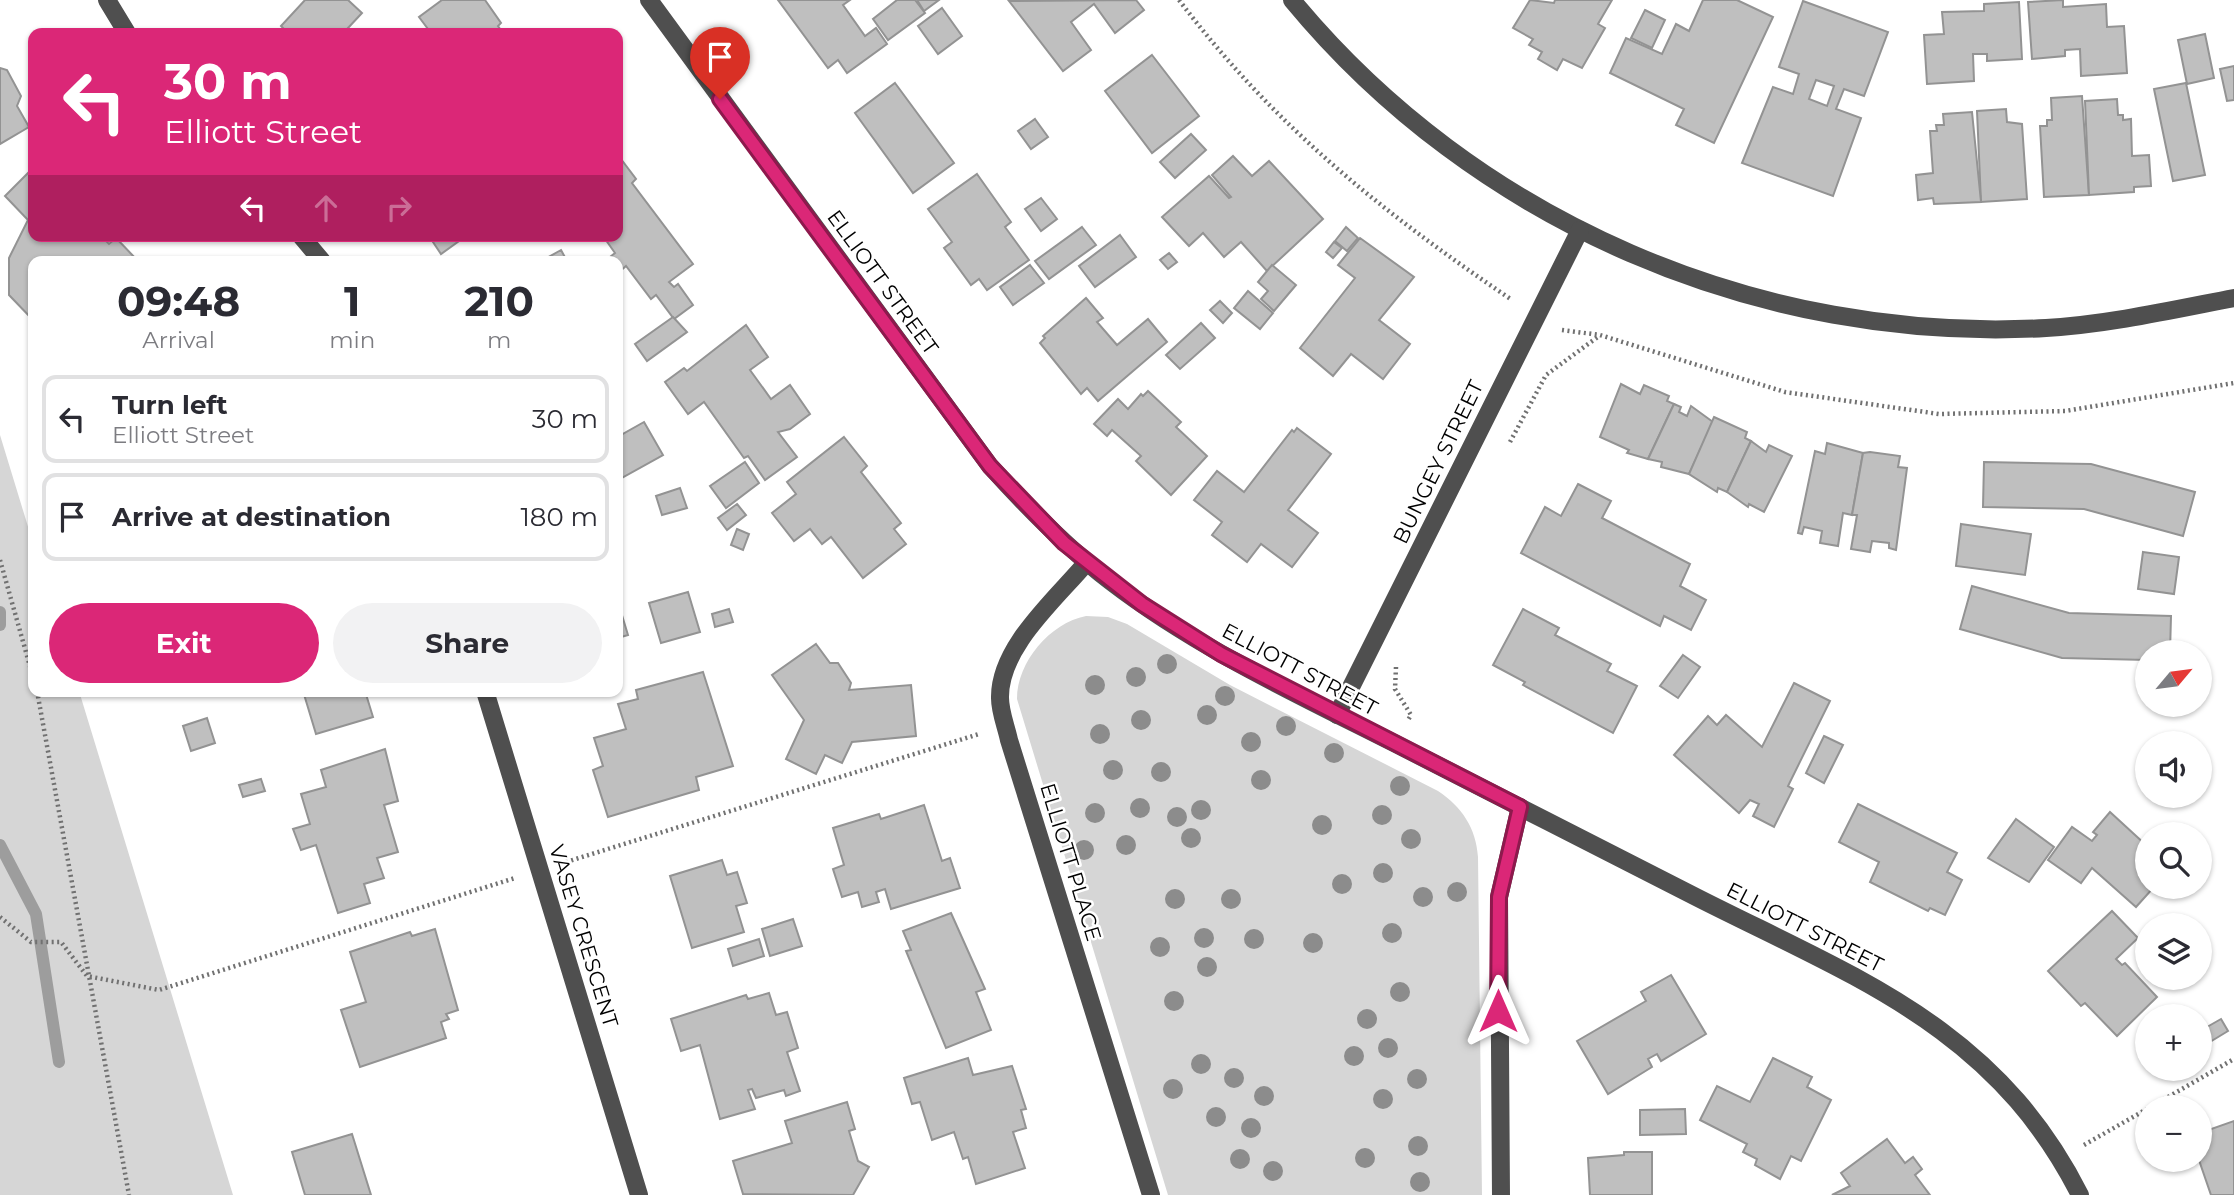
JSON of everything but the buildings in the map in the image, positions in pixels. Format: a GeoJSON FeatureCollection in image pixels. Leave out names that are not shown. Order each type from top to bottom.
{"type":"FeatureCollection","features":[{"type":"Feature","properties":{"kind":"street"},"geometry":{"type":"LineString","coordinates":[[107,0],[124,28]]}},
{"type":"Feature","properties":{"kind":"street","name":"ELLIOTT STREET"},"geometry":{"type":"LineString","coordinates":[[649,0],[990,466],[1040,520],[1087,562],[1142,604],[1202,643],[1920,1014],[1983,1063],[2026,1111],[2059,1158],[2080,1195]]}},
{"type":"Feature","properties":{"kind":"street"},"geometry":{"type":"LineString","coordinates":[[1292,0],[1340,54],[1428,132],[1518,196],[1580,230],[1642,259],[1719,287],[1786,306],[1870,323],[1964,328],[2067,326],[2117,320],[2234,298]]}},
{"type":"Feature","properties":{"kind":"street","name":"BUNGEY STREET"},"geometry":{"type":"LineString","coordinates":[[1337,715],[1580,230]]}},
{"type":"Feature","properties":{"kind":"street"},"geometry":{"type":"LineString","coordinates":[[306,242],[318,256]]}},
{"type":"Feature","properties":{"kind":"street","name":"ELLIOTT PLACE"},"geometry":{"type":"LineString","coordinates":[[1087,562],[1021,640],[1007,663],[1000,698],[1006,726],[1151,1195]]}},
{"type":"Feature","properties":{"kind":"street","name":"VASEY CRESCENT"},"geometry":{"type":"LineString","coordinates":[[487,697],[639,1195]]}},
{"type":"Feature","properties":{"kind":"street"},"geometry":{"type":"LineString","coordinates":[[1501,1195],[1499,897],[1520,807]]}},
{"type":"Feature","properties":{"kind":"path"},"geometry":{"type":"LineString","coordinates":[[1507,448],[1546,375],[1600,335]]}},
{"type":"Feature","properties":{"kind":"path"},"geometry":{"type":"LineString","coordinates":[[0,560],[28,659]]}},
{"type":"Feature","properties":{"kind":"path"},"geometry":{"type":"LineString","coordinates":[[1396,656],[1395,689],[1411,715],[1396,744]]}},
{"type":"Feature","properties":{"kind":"path"},"geometry":{"type":"LineString","coordinates":[[38,697],[87,976],[130,1195]]}},
{"type":"Feature","properties":{"kind":"path"},"geometry":{"type":"LineString","coordinates":[[0,917],[31,943],[61,942],[87,976],[159,990],[1006,726]]}},
{"type":"Feature","properties":{"kind":"path"},"geometry":{"type":"LineString","coordinates":[[2171,1095],[2234,1059]]}},
{"type":"Feature","properties":{"kind":"path"},"geometry":{"type":"LineString","coordinates":[[2059,1158],[2135,1115]]}},
{"type":"Feature","properties":{"kind":"shaded area"},"geometry":{"type":"Polygon","coordinates":[[[0,435],[28,527],[28,697],[81,697],[233,1195],[0,1195],[0,435]]]}},
{"type":"Feature","properties":{"kind":"shaded area"},"geometry":{"type":"Polygon","coordinates":[[[1086,616],[1108,617],[1127,624],[1230,685],[1438,791],[1461,811],[1471,828],[1478,857],[1482,1195],[1168,1195],[1017,699],[1023,671],[1038,646],[1060,627],[1086,616]]]}},
{"type":"Feature","properties":{"kind":"waterway"},"geometry":{"type":"LineString","coordinates":[[0,612],[0,625]]}},
{"type":"Feature","properties":{"kind":"waterway"},"geometry":{"type":"LineString","coordinates":[[0,845],[36,914],[59,1062]]}},
{"type":"Feature","properties":{"kind":"route"},"geometry":{"type":"LineString","coordinates":[[720,99],[990,466],[1064,543],[1142,604],[1221,654],[1520,807],[1499,897],[1498,1011]]}}]}
